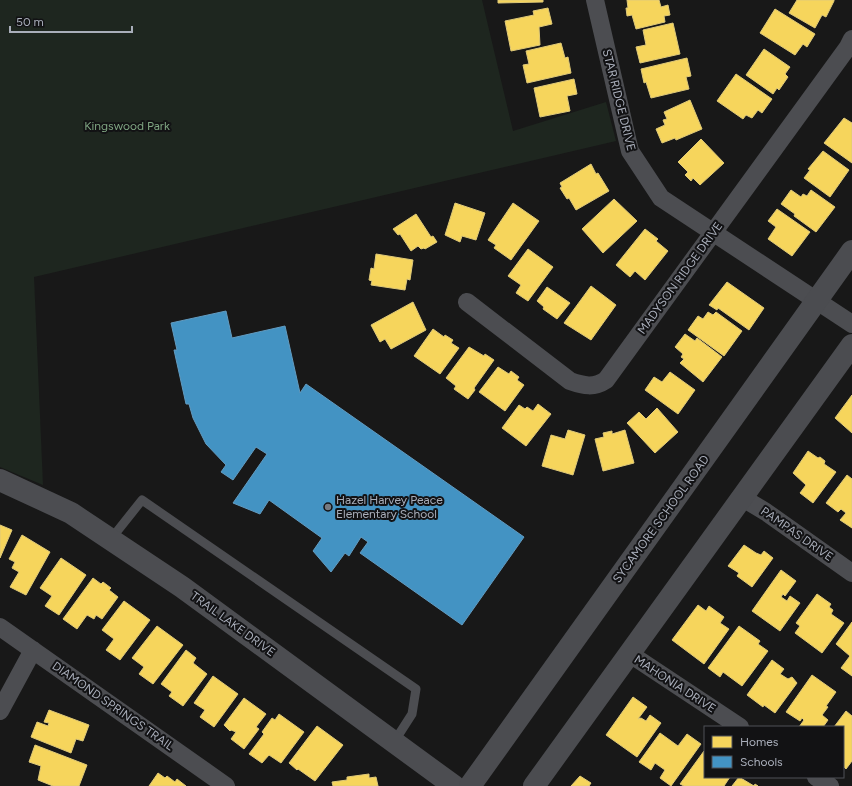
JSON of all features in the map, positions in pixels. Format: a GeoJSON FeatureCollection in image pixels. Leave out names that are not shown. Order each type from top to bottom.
{"type":"FeatureCollection","features":[{"type":"Feature","properties":{"kind":"main road","name":"SYCAMORE SCHOOL ROAD"},"geometry":{"type":"LineString","coordinates":[[470,786],[852,251]]}},
{"type":"Feature","properties":{"kind":"main road"},"geometry":{"type":"LineString","coordinates":[[534,786],[852,345]]}},
{"type":"Feature","properties":{"kind":"street","name":"STAR RIDGE DRIVE"},"geometry":{"type":"LineString","coordinates":[[594,0],[630,151],[661,198],[818,300],[852,324]]}},
{"type":"Feature","properties":{"kind":"street","name":"MADYSON RIDGE DRIVE"},"geometry":{"type":"LineString","coordinates":[[467,302],[570,381],[582,386],[599,385],[606,380],[852,40]]}},
{"type":"Feature","properties":{"kind":"street","name":"TRAIL LAKE DRIVE"},"geometry":{"type":"LineString","coordinates":[[0,480],[71,513],[111,539],[182,587],[454,786]]}},
{"type":"Feature","properties":{"kind":"street","name":"PAMPAS DRIVE"},"geometry":{"type":"LineString","coordinates":[[741,497],[766,512],[852,573]]}},
{"type":"Feature","properties":{"kind":"street","name":"DIAMOND SPRINGS TRAIL"},"geometry":{"type":"LineString","coordinates":[[0,627],[226,786]]}},
{"type":"Feature","properties":{"kind":"street"},"geometry":{"type":"LineString","coordinates":[[0,711],[33,650]]}},
{"type":"Feature","properties":{"kind":"street","name":"MAHONIA DRIVE"},"geometry":{"type":"LineString","coordinates":[[630,654],[738,726]]}},
{"type":"Feature","properties":{"kind":"street"},"geometry":{"type":"LineString","coordinates":[[818,778],[830,786]]}},
{"type":"Feature","properties":{"kind":"lane"},"geometry":{"type":"LineString","coordinates":[[111,539],[142,500],[416,689],[412,714],[394,742]]}},
{"type":"Feature","properties":{"kind":"green space","name":"Kingswood Park"},"geometry":{"type":"Polygon","coordinates":[[[0,0],[482,0],[513,131],[606,102],[616,141],[34,277],[43,485],[0,467],[0,0]]]}},
{"type":"Feature","properties":{"kind":"building: Homes"},"geometry":{"type":"Polygon","coordinates":[[[498,0],[543,0],[543,2],[498,3],[498,0]]]}},
{"type":"Feature","properties":{"kind":"building: Homes"},"geometry":{"type":"Polygon","coordinates":[[[627,0],[659,0],[661,7],[668,5],[670,15],[664,16],[665,22],[636,29],[632,15],[627,16],[627,0]]]}},
{"type":"Feature","properties":{"kind":"building: Homes"},"geometry":{"type":"Polygon","coordinates":[[[797,0],[834,1],[826,17],[822,15],[815,28],[789,13],[797,0]]]}},
{"type":"Feature","properties":{"kind":"building: Homes"},"geometry":{"type":"Polygon","coordinates":[[[548,8],[552,24],[539,27],[540,45],[511,51],[505,21],[534,15],[533,11],[548,8]]]}},
{"type":"Feature","properties":{"kind":"building: Homes"},"geometry":{"type":"Polygon","coordinates":[[[775,9],[815,34],[807,47],[803,44],[795,55],[760,33],[775,9]]]}},
{"type":"Feature","properties":{"kind":"building: Homes"},"geometry":{"type":"Polygon","coordinates":[[[673,23],[680,54],[640,63],[636,47],[646,45],[643,30],[673,23]]]}},
{"type":"Feature","properties":{"kind":"building: Homes"},"geometry":{"type":"Polygon","coordinates":[[[561,43],[565,58],[568,57],[571,73],[527,83],[523,65],[529,64],[526,51],[561,43]]]}},
{"type":"Feature","properties":{"kind":"building: Homes"},"geometry":{"type":"Polygon","coordinates":[[[764,49],[790,67],[785,74],[788,77],[779,90],[777,88],[773,94],[746,75],[764,49]]]}},
{"type":"Feature","properties":{"kind":"building: Homes"},"geometry":{"type":"Polygon","coordinates":[[[687,58],[691,76],[686,77],[689,89],[651,98],[646,82],[644,83],[641,69],[687,58]]]}},
{"type":"Feature","properties":{"kind":"building: Homes"},"geometry":{"type":"Polygon","coordinates":[[[736,74],[772,99],[762,113],[758,110],[752,118],[746,115],[743,119],[717,101],[736,74]]]}},
{"type":"Feature","properties":{"kind":"building: Homes"},"geometry":{"type":"Polygon","coordinates":[[[574,79],[577,94],[567,96],[570,111],[540,117],[534,88],[574,79]]]}},
{"type":"Feature","properties":{"kind":"building: Homes"},"geometry":{"type":"Polygon","coordinates":[[[690,100],[702,129],[676,140],[675,138],[662,143],[656,129],[665,125],[663,120],[667,119],[664,112],[690,100]]]}},
{"type":"Feature","properties":{"kind":"building: Homes"},"geometry":{"type":"Polygon","coordinates":[[[844,118],[852,123],[852,163],[824,143],[844,118]]]}},
{"type":"Feature","properties":{"kind":"building: Homes"},"geometry":{"type":"Polygon","coordinates":[[[701,139],[724,163],[700,185],[693,178],[691,181],[685,175],[688,172],[678,162],[701,139]]]}},
{"type":"Feature","properties":{"kind":"building: Homes"},"geometry":{"type":"Polygon","coordinates":[[[823,151],[849,170],[830,197],[804,178],[810,170],[808,169],[823,151]]]}},
{"type":"Feature","properties":{"kind":"building: Homes"},"geometry":{"type":"Polygon","coordinates":[[[591,164],[596,174],[598,173],[609,191],[576,210],[569,198],[567,199],[560,188],[562,187],[560,183],[591,164]]]}},
{"type":"Feature","properties":{"kind":"building: Homes"},"geometry":{"type":"Polygon","coordinates":[[[791,190],[801,197],[803,194],[807,196],[811,190],[835,207],[816,232],[794,216],[795,214],[781,204],[791,190]]]}},
{"type":"Feature","properties":{"kind":"building: Homes"},"geometry":{"type":"Polygon","coordinates":[[[614,199],[637,221],[603,253],[582,229],[614,199]]]}},
{"type":"Feature","properties":{"kind":"building: Homes"},"geometry":{"type":"Polygon","coordinates":[[[455,203],[485,213],[476,240],[462,236],[460,242],[445,235],[455,203]]]}},
{"type":"Feature","properties":{"kind":"building: Homes"},"geometry":{"type":"Polygon","coordinates":[[[513,203],[539,221],[511,260],[494,248],[496,245],[488,240],[513,203]]]}},
{"type":"Feature","properties":{"kind":"building: Homes"},"geometry":{"type":"Polygon","coordinates":[[[777,209],[810,232],[792,256],[768,239],[776,227],[768,221],[777,209]]]}},
{"type":"Feature","properties":{"kind":"building: Homes"},"geometry":{"type":"Polygon","coordinates":[[[416,214],[431,237],[433,236],[437,242],[425,249],[421,249],[418,246],[411,251],[400,234],[398,235],[393,229],[416,214]]]}},
{"type":"Feature","properties":{"kind":"building: Homes"},"geometry":{"type":"Polygon","coordinates":[[[645,229],[658,239],[656,241],[668,251],[645,280],[635,271],[630,277],[616,265],[645,229]]]}},
{"type":"Feature","properties":{"kind":"building: Homes"},"geometry":{"type":"Polygon","coordinates":[[[528,249],[553,267],[528,301],[516,293],[521,285],[508,276],[528,249]]]}},
{"type":"Feature","properties":{"kind":"building: Homes"},"geometry":{"type":"Polygon","coordinates":[[[376,254],[413,260],[410,280],[407,279],[405,290],[371,285],[372,281],[369,280],[371,268],[374,269],[376,254]]]}},
{"type":"Feature","properties":{"kind":"building: Homes"},"geometry":{"type":"Polygon","coordinates":[[[727,282],[764,308],[749,330],[718,308],[717,310],[709,305],[727,282]]]}},
{"type":"Feature","properties":{"kind":"building: Homes"},"geometry":{"type":"Polygon","coordinates":[[[591,286],[616,305],[591,340],[564,323],[591,286]]]}},
{"type":"Feature","properties":{"kind":"building: Homes"},"geometry":{"type":"Polygon","coordinates":[[[547,287],[570,303],[557,319],[543,309],[544,307],[537,301],[547,287]]]}},
{"type":"Feature","properties":{"kind":"building: Homes"},"geometry":{"type":"Polygon","coordinates":[[[413,302],[426,330],[391,349],[385,339],[380,342],[371,325],[413,302]]]}},
{"type":"Feature","properties":{"kind":"building: Homes"},"geometry":{"type":"Polygon","coordinates":[[[708,312],[713,315],[716,312],[742,331],[724,356],[688,330],[698,316],[703,319],[708,312]]]}},
{"type":"Feature","properties":{"kind":"building: Homes"},"geometry":{"type":"Polygon","coordinates":[[[433,329],[444,337],[445,335],[453,340],[451,343],[459,348],[440,374],[414,356],[433,329]]]}},
{"type":"Feature","properties":{"kind":"building: Homes"},"geometry":{"type":"Polygon","coordinates":[[[685,334],[695,341],[697,338],[722,357],[703,382],[680,363],[684,359],[681,357],[683,354],[675,347],[685,334]]]}},
{"type":"Feature","properties":{"kind":"building: Homes"},"geometry":{"type":"Polygon","coordinates":[[[469,347],[494,360],[468,399],[454,389],[456,386],[446,378],[469,347]]]}},
{"type":"Feature","properties":{"kind":"building: Homes"},"geometry":{"type":"Polygon","coordinates":[[[498,367],[509,374],[511,371],[519,377],[517,380],[524,385],[505,411],[479,392],[498,367]]]}},
{"type":"Feature","properties":{"kind":"building: Homes"},"geometry":{"type":"Polygon","coordinates":[[[670,372],[695,390],[678,414],[645,390],[654,377],[662,382],[670,372]]]}},
{"type":"Feature","properties":{"kind":"building: Homes"},"geometry":{"type":"Polygon","coordinates":[[[852,395],[852,433],[835,418],[852,395]]]}},
{"type":"Feature","properties":{"kind":"building: Homes"},"geometry":{"type":"Polygon","coordinates":[[[538,404],[551,414],[526,446],[502,428],[519,405],[525,409],[527,407],[533,411],[538,404]]]}},
{"type":"Feature","properties":{"kind":"building: Homes"},"geometry":{"type":"Polygon","coordinates":[[[657,408],[678,432],[655,453],[627,423],[639,412],[646,419],[657,408]]]}},
{"type":"Feature","properties":{"kind":"building: Homes"},"geometry":{"type":"Polygon","coordinates":[[[568,430],[585,435],[573,475],[542,466],[551,435],[565,439],[568,430]]]}},
{"type":"Feature","properties":{"kind":"building: Homes"},"geometry":{"type":"Polygon","coordinates":[[[625,430],[634,463],[603,471],[595,439],[604,437],[603,433],[612,431],[612,434],[625,430]]]}},
{"type":"Feature","properties":{"kind":"building: Homes"},"geometry":{"type":"Polygon","coordinates":[[[808,451],[818,458],[820,457],[825,461],[824,464],[836,472],[813,503],[800,493],[806,485],[793,473],[808,451]]]}},
{"type":"Feature","properties":{"kind":"building: Homes"},"geometry":{"type":"Polygon","coordinates":[[[847,475],[852,479],[852,528],[840,520],[846,513],[841,509],[838,512],[826,503],[847,475]]]}},
{"type":"Feature","properties":{"kind":"building: Homes"},"geometry":{"type":"Polygon","coordinates":[[[0,525],[12,530],[0,558],[0,525]]]}},
{"type":"Feature","properties":{"kind":"building: Homes"},"geometry":{"type":"Polygon","coordinates":[[[22,535],[50,552],[26,595],[10,587],[19,572],[12,568],[15,562],[9,559],[22,535]]]}},
{"type":"Feature","properties":{"kind":"building: Homes"},"geometry":{"type":"Polygon","coordinates":[[[744,545],[761,555],[764,551],[773,558],[752,587],[737,576],[739,573],[728,566],[744,545]]]}},
{"type":"Feature","properties":{"kind":"building: Homes"},"geometry":{"type":"Polygon","coordinates":[[[61,558],[86,575],[59,615],[45,606],[52,596],[40,588],[61,558]]]}},
{"type":"Feature","properties":{"kind":"building: Homes"},"geometry":{"type":"Polygon","coordinates":[[[781,570],[796,581],[785,596],[783,594],[781,597],[787,601],[790,596],[800,603],[780,631],[752,611],[781,570]]]}},
{"type":"Feature","properties":{"kind":"building: Homes"},"geometry":{"type":"Polygon","coordinates":[[[93,578],[101,584],[103,582],[111,588],[109,590],[118,597],[102,619],[96,615],[94,619],[87,615],[77,629],[63,619],[93,578]]]}},
{"type":"Feature","properties":{"kind":"building: Homes"},"geometry":{"type":"Polygon","coordinates":[[[817,594],[831,604],[829,607],[833,610],[831,614],[844,623],[822,653],[795,633],[800,626],[796,623],[817,594]]]}},
{"type":"Feature","properties":{"kind":"building: Homes"},"geometry":{"type":"Polygon","coordinates":[[[124,601],[150,620],[120,660],[106,650],[114,639],[102,630],[124,601]]]}},
{"type":"Feature","properties":{"kind":"building: Homes"},"geometry":{"type":"Polygon","coordinates":[[[698,605],[706,611],[709,606],[724,617],[720,623],[729,629],[704,664],[672,640],[698,605]]]}},
{"type":"Feature","properties":{"kind":"building: Homes"},"geometry":{"type":"Polygon","coordinates":[[[852,622],[852,676],[841,668],[850,656],[836,644],[852,622]]]}},
{"type":"Feature","properties":{"kind":"building: Homes"},"geometry":{"type":"Polygon","coordinates":[[[157,626],[183,645],[153,684],[139,674],[144,667],[132,658],[157,626]]]}},
{"type":"Feature","properties":{"kind":"building: Homes"},"geometry":{"type":"Polygon","coordinates":[[[739,626],[760,641],[758,644],[768,651],[742,686],[723,672],[720,677],[708,668],[739,626]]]}},
{"type":"Feature","properties":{"kind":"building: Homes"},"geometry":{"type":"Polygon","coordinates":[[[186,650],[196,658],[193,663],[207,674],[183,706],[169,696],[172,692],[161,684],[186,650]]]}},
{"type":"Feature","properties":{"kind":"building: Homes"},"geometry":{"type":"Polygon","coordinates":[[[772,660],[784,669],[780,674],[788,679],[792,677],[797,683],[775,713],[764,705],[763,707],[747,695],[772,660]]]}},
{"type":"Feature","properties":{"kind":"building: Homes"},"geometry":{"type":"Polygon","coordinates":[[[812,675],[836,692],[826,706],[828,707],[822,715],[828,720],[824,726],[800,726],[804,720],[802,718],[800,721],[786,712],[812,675]]]}},
{"type":"Feature","properties":{"kind":"building: Homes"},"geometry":{"type":"Polygon","coordinates":[[[213,676],[238,694],[214,727],[200,717],[205,710],[194,703],[213,676]]]}},
{"type":"Feature","properties":{"kind":"building: Homes"},"geometry":{"type":"Polygon","coordinates":[[[633,697],[647,707],[638,719],[641,718],[646,721],[650,715],[661,723],[637,757],[606,735],[633,697]]]}},
{"type":"Feature","properties":{"kind":"building: Homes"},"geometry":{"type":"Polygon","coordinates":[[[244,698],[266,714],[256,727],[259,729],[244,749],[231,739],[236,732],[230,731],[224,725],[244,698]]]}},
{"type":"Feature","properties":{"kind":"building: Homes"},"geometry":{"type":"Polygon","coordinates":[[[49,710],[89,725],[83,741],[76,739],[71,753],[31,737],[37,722],[48,726],[49,723],[44,722],[49,710]]]}},
{"type":"Feature","properties":{"kind":"building: Homes"},"geometry":{"type":"Polygon","coordinates":[[[846,711],[852,716],[852,761],[846,769],[844,767],[844,726],[835,726],[846,711]]]}},
{"type":"Feature","properties":{"kind":"building: Homes"},"geometry":{"type":"Polygon","coordinates":[[[279,714],[304,732],[281,763],[269,755],[262,763],[249,754],[264,734],[262,732],[272,718],[275,720],[279,714]]]}},
{"type":"Feature","properties":{"kind":"building: Homes"},"geometry":{"type":"Polygon","coordinates":[[[317,726],[343,745],[315,781],[298,769],[297,770],[289,763],[317,726]]]}},
{"type":"Feature","properties":{"kind":"building: Homes"},"geometry":{"type":"Polygon","coordinates":[[[660,733],[678,746],[687,734],[701,744],[671,786],[660,778],[665,770],[655,763],[651,770],[639,762],[660,733]]]}},
{"type":"Feature","properties":{"kind":"building: Homes"},"geometry":{"type":"Polygon","coordinates":[[[35,745],[87,765],[79,786],[53,786],[38,780],[41,766],[29,762],[35,745]]]}},
{"type":"Feature","properties":{"kind":"building: Homes"},"geometry":{"type":"Polygon","coordinates":[[[704,751],[704,778],[729,778],[724,786],[684,786],[680,784],[704,751]]]}},
{"type":"Feature","properties":{"kind":"building: Homes"},"geometry":{"type":"Polygon","coordinates":[[[158,773],[165,778],[167,776],[175,782],[177,779],[186,786],[149,786],[158,773]]]}},
{"type":"Feature","properties":{"kind":"building: Homes"},"geometry":{"type":"Polygon","coordinates":[[[369,774],[369,778],[376,777],[378,786],[333,786],[332,782],[347,780],[347,777],[369,774]]]}},
{"type":"Feature","properties":{"kind":"building: Homes"},"geometry":{"type":"Polygon","coordinates":[[[580,776],[591,783],[589,786],[571,786],[580,776]]]}},
{"type":"Feature","properties":{"kind":"building: Homes"},"geometry":{"type":"Polygon","coordinates":[[[738,778],[741,778],[754,786],[732,786],[738,778]]]}},
{"type":"Feature","properties":{"kind":"building: Schools"},"geometry":{"type":"Polygon","coordinates":[[[226,311],[232,338],[285,326],[300,393],[306,384],[524,537],[462,625],[360,553],[368,542],[361,537],[349,556],[345,553],[331,572],[313,551],[322,538],[269,500],[260,514],[233,503],[267,454],[256,447],[233,480],[221,472],[226,465],[206,444],[193,418],[189,404],[186,404],[174,350],[177,350],[171,323],[226,311]]]}},
{"type":"Feature","properties":{"kind":"place","name":"Hazel Harvey Peace Elementary School"},"geometry":{"type":"Point","coordinates":[328,507]}}]}
